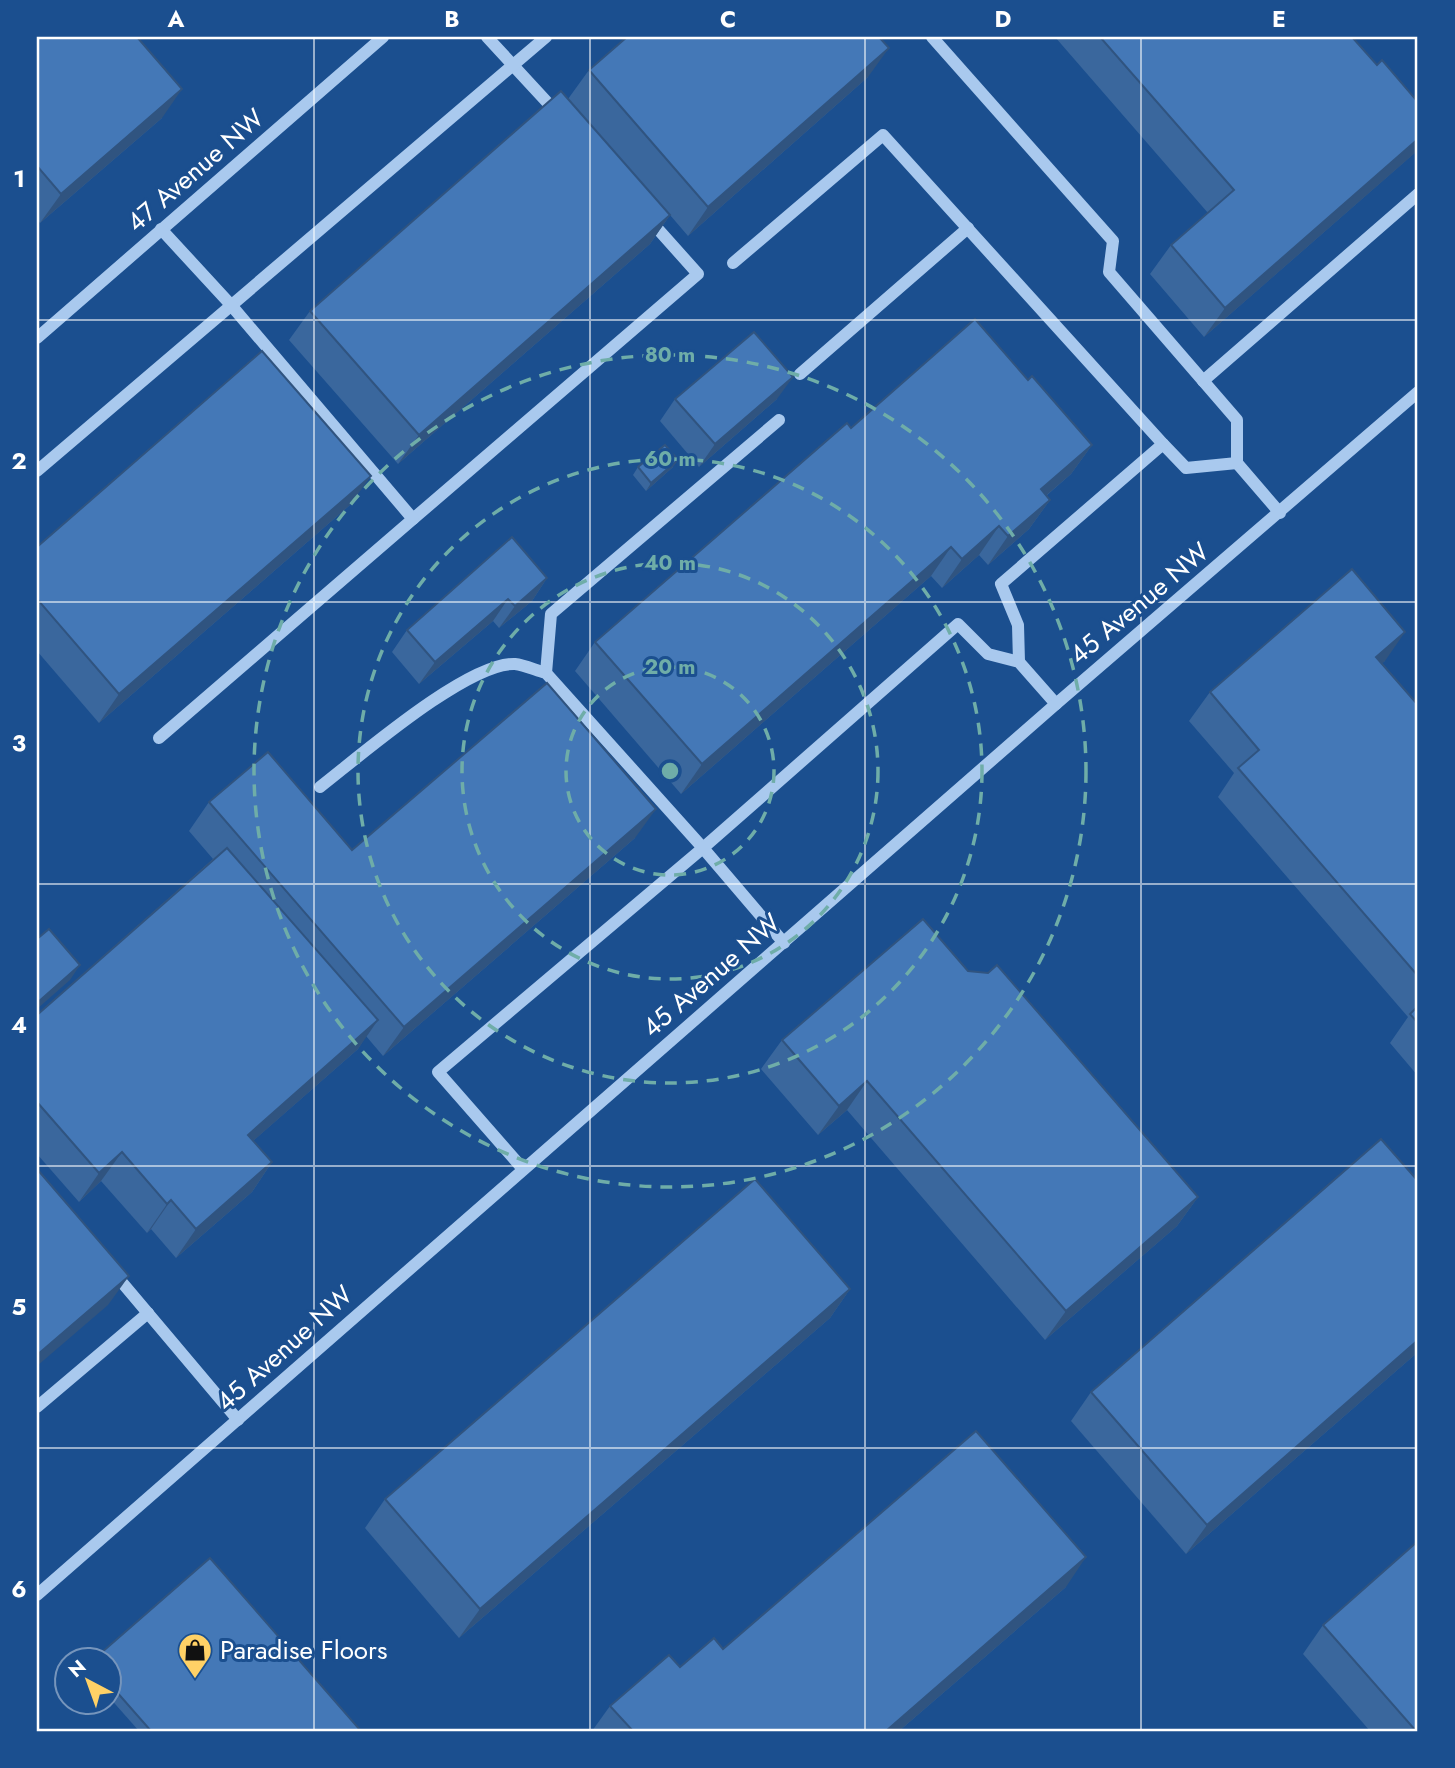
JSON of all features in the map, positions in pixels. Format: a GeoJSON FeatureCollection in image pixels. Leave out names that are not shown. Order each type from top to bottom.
{"type":"FeatureCollection","features":[{"type":"Feature","properties":{"kind":"street","name":"47 Avenue NW"},"geometry":{"type":"LineString","coordinates":[[37,338],[383,37]]}},
{"type":"Feature","properties":{"kind":"street"},"geometry":{"type":"LineString","coordinates":[[487,37],[569,127]]}},
{"type":"Feature","properties":{"kind":"street"},"geometry":{"type":"LineString","coordinates":[[37,471],[546,37]]}},
{"type":"Feature","properties":{"kind":"street"},"geometry":{"type":"LineString","coordinates":[[932,37],[1112,241],[1109,272],[1237,420],[1237,463],[1280,513]]}},
{"type":"Feature","properties":{"kind":"street"},"geometry":{"type":"LineString","coordinates":[[733,263],[883,135],[1186,468],[1237,463]]}},
{"type":"Feature","properties":{"kind":"street"},"geometry":{"type":"LineString","coordinates":[[1203,381],[1418,194]]}},
{"type":"Feature","properties":{"kind":"street"},"geometry":{"type":"LineString","coordinates":[[159,738],[698,274],[643,211]]}},
{"type":"Feature","properties":{"kind":"street"},"geometry":{"type":"LineString","coordinates":[[800,374],[968,228]]}},
{"type":"Feature","properties":{"kind":"street"},"geometry":{"type":"LineString","coordinates":[[161,229],[231,305],[413,519]]}},
{"type":"Feature","properties":{"kind":"street","name":"45 Avenue NW"},"geometry":{"type":"LineString","coordinates":[[37,1595],[1056,704],[1418,392]]}},
{"type":"Feature","properties":{"kind":"street"},"geometry":{"type":"LineString","coordinates":[[546,673],[551,614],[779,420]]}},
{"type":"Feature","properties":{"kind":"street"},"geometry":{"type":"LineString","coordinates":[[1019,662],[1018,625],[1001,584],[1163,444]]}},
{"type":"Feature","properties":{"kind":"street"},"geometry":{"type":"LineString","coordinates":[[523,1169],[438,1072],[703,848],[958,624],[988,653],[1019,662],[1056,704]]}},
{"type":"Feature","properties":{"kind":"street"},"geometry":{"type":"LineString","coordinates":[[320,787],[446,691],[485,671],[514,664],[546,673],[784,943]]}},
{"type":"Feature","properties":{"kind":"street"},"geometry":{"type":"LineString","coordinates":[[105,1263],[237,1420]]}},
{"type":"Feature","properties":{"kind":"street"},"geometry":{"type":"LineString","coordinates":[[37,1407],[148,1312]]}},
{"type":"Feature","properties":{"kind":"building"},"geometry":{"type":"Polygon","coordinates":[[[37,37],[137,37],[182,89],[61,194],[37,166],[37,37]]]}},
{"type":"Feature","properties":{"kind":"building"},"geometry":{"type":"Polygon","coordinates":[[[627,37],[879,37],[889,48],[708,207],[589,70],[627,37]]]}},
{"type":"Feature","properties":{"kind":"building"},"geometry":{"type":"Polygon","coordinates":[[[1100,37],[1352,37],[1377,65],[1382,60],[1418,102],[1418,139],[1225,308],[1171,245],[1234,190],[1100,37]]]}},
{"type":"Feature","properties":{"kind":"building"},"geometry":{"type":"Polygon","coordinates":[[[561,91],[670,215],[419,435],[310,311],[561,91]]]}},
{"type":"Feature","properties":{"kind":"building"},"geometry":{"type":"Polygon","coordinates":[[[975,319],[1028,380],[1032,376],[1092,445],[1041,489],[1050,500],[1008,536],[999,526],[962,559],[951,547],[702,764],[595,642],[847,423],[851,428],[975,319]]]}},
{"type":"Feature","properties":{"kind":"building"},"geometry":{"type":"Polygon","coordinates":[[[754,332],[793,377],[715,444],[675,399],[754,332]]]}},
{"type":"Feature","properties":{"kind":"building"},"geometry":{"type":"Polygon","coordinates":[[[262,351],[371,476],[119,694],[37,599],[37,547],[262,351]]]}},
{"type":"Feature","properties":{"kind":"building"},"geometry":{"type":"Polygon","coordinates":[[[665,445],[678,460],[651,483],[638,467],[665,445]]]}},
{"type":"Feature","properties":{"kind":"building"},"geometry":{"type":"Polygon","coordinates":[[[512,537],[547,578],[515,606],[508,599],[435,662],[407,630],[512,537]]]}},
{"type":"Feature","properties":{"kind":"building"},"geometry":{"type":"Polygon","coordinates":[[[1352,569],[1405,632],[1376,657],[1418,705],[1418,976],[1238,768],[1259,750],[1210,692],[1352,569]]]}},
{"type":"Feature","properties":{"kind":"building"},"geometry":{"type":"Polygon","coordinates":[[[547,683],[656,809],[404,1027],[209,802],[268,752],[352,850],[547,683]]]}},
{"type":"Feature","properties":{"kind":"building"},"geometry":{"type":"Polygon","coordinates":[[[227,848],[378,1020],[248,1135],[272,1162],[196,1229],[171,1200],[167,1204],[122,1152],[99,1173],[37,1102],[37,1015],[227,848]]]}},
{"type":"Feature","properties":{"kind":"building"},"geometry":{"type":"Polygon","coordinates":[[[923,919],[968,971],[988,973],[997,965],[1198,1197],[1066,1311],[867,1081],[839,1106],[782,1040],[923,919]]]}},
{"type":"Feature","properties":{"kind":"building"},"geometry":{"type":"Polygon","coordinates":[[[49,929],[80,965],[37,1003],[37,939],[49,929]]]}},
{"type":"Feature","properties":{"kind":"building"},"geometry":{"type":"Polygon","coordinates":[[[1418,1006],[1418,1023],[1410,1014],[1418,1006]]]}},
{"type":"Feature","properties":{"kind":"building"},"geometry":{"type":"Polygon","coordinates":[[[1381,1139],[1418,1181],[1418,1340],[1207,1525],[1091,1392],[1381,1139]]]}},
{"type":"Feature","properties":{"kind":"building"},"geometry":{"type":"Polygon","coordinates":[[[37,1169],[129,1276],[37,1355],[37,1169]]]}},
{"type":"Feature","properties":{"kind":"building"},"geometry":{"type":"Polygon","coordinates":[[[755,1179],[850,1289],[480,1609],[385,1499],[755,1179]]]}},
{"type":"Feature","properties":{"kind":"building"},"geometry":{"type":"Polygon","coordinates":[[[976,1431],[1086,1557],[886,1731],[633,1731],[610,1706],[669,1655],[680,1667],[714,1638],[723,1649],[976,1431]]]}},
{"type":"Feature","properties":{"kind":"building"},"geometry":{"type":"Polygon","coordinates":[[[1418,1541],[1418,1731],[1416,1731],[1323,1625],[1418,1541]]]}},
{"type":"Feature","properties":{"kind":"building"},"geometry":{"type":"Polygon","coordinates":[[[210,1558],[361,1731],[151,1731],[122,1698],[122,1646],[109,1646],[210,1558]]]}},
{"type":"Feature","properties":{"kind":"place","name":"Paradise Floors"},"geometry":{"type":"Point","coordinates":[195,1680]}}]}
